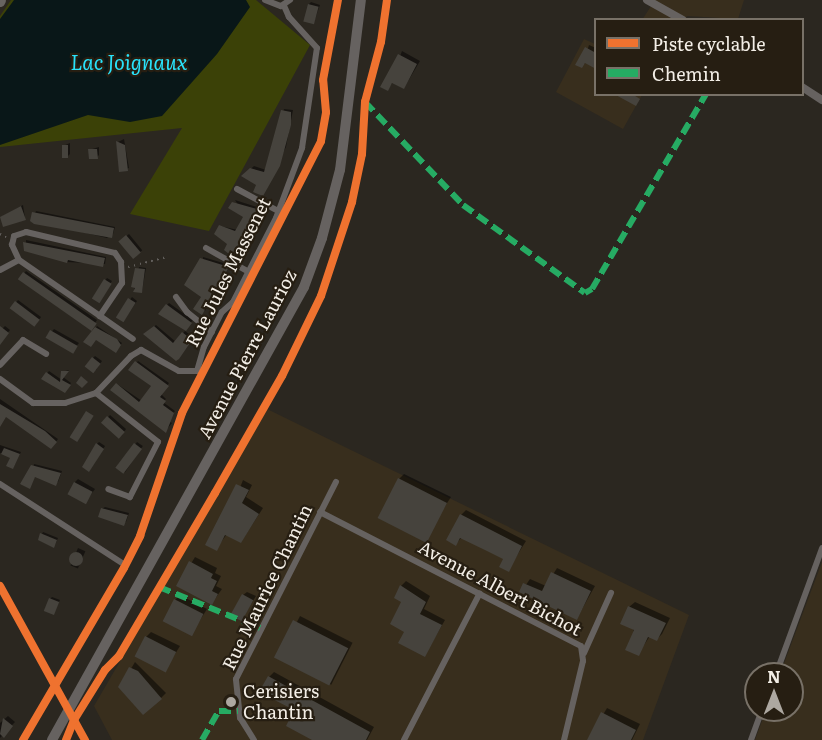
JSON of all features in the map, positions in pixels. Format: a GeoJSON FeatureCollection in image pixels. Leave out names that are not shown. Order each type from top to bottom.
{"type":"FeatureCollection","features":[{"type":"Feature","properties":{"kind":"main road","name":"Avenue Pierre Laurioz"},"geometry":{"type":"LineString","coordinates":[[52,740],[76,693],[283,330],[304,287],[322,238],[340,170],[362,0]]}},
{"type":"Feature","properties":{"kind":"main road","name":"Avenue Pierre Laurioz"},"geometry":{"type":"LineString","coordinates":[[45,740],[76,693]]}},
{"type":"Feature","properties":{"kind":"street"},"geometry":{"type":"LineString","coordinates":[[265,0],[284,6],[290,0]]}},
{"type":"Feature","properties":{"kind":"street"},"geometry":{"type":"LineString","coordinates":[[647,0],[679,18]]}},
{"type":"Feature","properties":{"kind":"street","name":"Rue Jules Massenet"},"geometry":{"type":"LineString","coordinates":[[96,393],[141,350],[192,374],[212,332],[249,272],[278,211],[302,148],[317,55],[312,39],[289,17],[284,6]]}},
{"type":"Feature","properties":{"kind":"street"},"geometry":{"type":"LineString","coordinates":[[804,88],[822,100]]}},
{"type":"Feature","properties":{"kind":"street","name":"Rue Jules Massenet"},"geometry":{"type":"LineString","coordinates":[[237,189],[278,211]]}},
{"type":"Feature","properties":{"kind":"street"},"geometry":{"type":"LineString","coordinates":[[100,316],[122,283],[122,268],[115,253],[107,248],[26,232],[18,233],[12,240],[20,260],[100,316],[133,339]]}},
{"type":"Feature","properties":{"kind":"street","name":"Rue Jules Massenet"},"geometry":{"type":"LineString","coordinates":[[206,248],[249,272]]}},
{"type":"Feature","properties":{"kind":"street"},"geometry":{"type":"LineString","coordinates":[[0,270],[20,260]]}},
{"type":"Feature","properties":{"kind":"street","name":"Rue Jules Massenet"},"geometry":{"type":"LineString","coordinates":[[176,297],[187,312],[212,332]]}},
{"type":"Feature","properties":{"kind":"street"},"geometry":{"type":"LineString","coordinates":[[0,365],[23,340],[46,354]]}},
{"type":"Feature","properties":{"kind":"street"},"geometry":{"type":"LineString","coordinates":[[0,379],[33,403],[65,403],[96,393],[158,442],[130,497],[108,489]]}},
{"type":"Feature","properties":{"kind":"street","name":"Rue Maurice Chantin"},"geometry":{"type":"LineString","coordinates":[[254,740],[240,718],[236,679],[336,482]]}},
{"type":"Feature","properties":{"kind":"street"},"geometry":{"type":"LineString","coordinates":[[0,484],[125,565]]}},
{"type":"Feature","properties":{"kind":"street","name":"Avenue Albert Bichot"},"geometry":{"type":"LineString","coordinates":[[320,512],[575,642],[584,653],[564,740]]}},
{"type":"Feature","properties":{"kind":"street"},"geometry":{"type":"LineString","coordinates":[[780,662],[822,548]]}},
{"type":"Feature","properties":{"kind":"street"},"geometry":{"type":"LineString","coordinates":[[404,740],[480,593]]}},
{"type":"Feature","properties":{"kind":"street"},"geometry":{"type":"LineString","coordinates":[[584,653],[611,593]]}},
{"type":"Feature","properties":{"kind":"street"},"geometry":{"type":"LineString","coordinates":[[751,740],[758,722]]}},
{"type":"Feature","properties":{"kind":"path"},"geometry":{"type":"LineString","coordinates":[[122,268],[167,257]]}},
{"type":"Feature","properties":{"kind":"shaded area"},"geometry":{"type":"Polygon","coordinates":[[[655,0],[744,0],[738,18],[687,16],[686,18],[643,18],[655,0]]]}},
{"type":"Feature","properties":{"kind":"shaded area"},"geometry":{"type":"Polygon","coordinates":[[[584,39],[594,44],[594,96],[641,96],[623,129],[556,92],[584,39]]]}},
{"type":"Feature","properties":{"kind":"shaded area"},"geometry":{"type":"Polygon","coordinates":[[[267,409],[689,615],[643,740],[112,740],[94,706],[267,409]]]}},
{"type":"Feature","properties":{"kind":"shaded area"},"geometry":{"type":"Polygon","coordinates":[[[822,562],[822,740],[755,740],[762,722],[804,722],[804,662],[784,662],[822,562]]]}},
{"type":"Feature","properties":{"kind":"green space"},"geometry":{"type":"Polygon","coordinates":[[[11,0],[256,0],[310,45],[209,231],[130,214],[182,128],[0,147],[0,16],[11,0]]]}},
{"type":"Feature","properties":{"kind":"water","name":"Lac Joignaux"},"geometry":{"type":"Polygon","coordinates":[[[14,0],[246,0],[250,7],[217,54],[162,116],[130,122],[88,115],[0,145],[0,19],[14,0]]]}},
{"type":"Feature","properties":{"kind":"building"},"geometry":{"type":"Polygon","coordinates":[[[308,4],[319,7],[314,24],[303,21],[308,4]]]}},
{"type":"Feature","properties":{"kind":"building"},"geometry":{"type":"Polygon","coordinates":[[[585,47],[594,52],[594,68],[585,63],[582,68],[575,65],[585,47]]]}},
{"type":"Feature","properties":{"kind":"building"},"geometry":{"type":"Polygon","coordinates":[[[398,54],[417,64],[404,89],[392,83],[388,91],[380,87],[398,54]]]}},
{"type":"Feature","properties":{"kind":"building"},"geometry":{"type":"Polygon","coordinates":[[[618,96],[635,96],[640,99],[636,106],[618,96]]]}},
{"type":"Feature","properties":{"kind":"building"},"geometry":{"type":"Polygon","coordinates":[[[281,110],[291,112],[291,125],[280,166],[263,196],[253,192],[256,185],[241,176],[250,168],[264,172],[281,110]]]}},
{"type":"Feature","properties":{"kind":"building"},"geometry":{"type":"Polygon","coordinates":[[[116,141],[125,145],[128,171],[119,172],[116,141]]]}},
{"type":"Feature","properties":{"kind":"building"},"geometry":{"type":"Polygon","coordinates":[[[62,145],[68,145],[68,158],[62,158],[62,145]]]}},
{"type":"Feature","properties":{"kind":"building"},"geometry":{"type":"Polygon","coordinates":[[[88,149],[97,149],[98,159],[89,159],[88,149]]]}},
{"type":"Feature","properties":{"kind":"building"},"geometry":{"type":"Polygon","coordinates":[[[232,202],[257,209],[234,258],[224,250],[227,244],[214,234],[219,225],[235,231],[243,217],[228,208],[232,202]]]}},
{"type":"Feature","properties":{"kind":"building"},"geometry":{"type":"Polygon","coordinates":[[[21,206],[26,220],[3,227],[0,217],[21,206]]]}},
{"type":"Feature","properties":{"kind":"building"},"geometry":{"type":"Polygon","coordinates":[[[32,212],[114,228],[112,238],[34,224],[30,221],[32,212]]]}},
{"type":"Feature","properties":{"kind":"building"},"geometry":{"type":"Polygon","coordinates":[[[126,235],[141,253],[133,259],[118,241],[126,235]]]}},
{"type":"Feature","properties":{"kind":"building"},"geometry":{"type":"Polygon","coordinates":[[[23,242],[105,258],[103,267],[68,260],[67,263],[24,251],[23,242]]]}},
{"type":"Feature","properties":{"kind":"building"},"geometry":{"type":"Polygon","coordinates":[[[200,258],[229,267],[202,315],[193,309],[201,297],[184,285],[200,258]]]}},
{"type":"Feature","properties":{"kind":"building"},"geometry":{"type":"Polygon","coordinates":[[[135,268],[145,269],[142,293],[133,292],[135,288],[131,287],[135,268]]]}},
{"type":"Feature","properties":{"kind":"building"},"geometry":{"type":"Polygon","coordinates":[[[23,272],[97,324],[92,331],[18,279],[23,272]]]}},
{"type":"Feature","properties":{"kind":"building"},"geometry":{"type":"Polygon","coordinates":[[[104,279],[112,284],[99,303],[92,299],[104,279]]]}},
{"type":"Feature","properties":{"kind":"building"},"geometry":{"type":"Polygon","coordinates":[[[128,298],[136,303],[123,322],[116,318],[128,298]]]}},
{"type":"Feature","properties":{"kind":"building"},"geometry":{"type":"Polygon","coordinates":[[[15,301],[40,320],[34,327],[10,308],[15,301]]]}},
{"type":"Feature","properties":{"kind":"building"},"geometry":{"type":"Polygon","coordinates":[[[166,304],[192,323],[186,331],[158,314],[166,304]]]}},
{"type":"Feature","properties":{"kind":"building"},"geometry":{"type":"Polygon","coordinates":[[[0,326],[9,333],[0,345],[0,326]]]}},
{"type":"Feature","properties":{"kind":"building"},"geometry":{"type":"Polygon","coordinates":[[[154,326],[173,343],[182,332],[192,340],[179,359],[176,361],[143,334],[154,326]]]}},
{"type":"Feature","properties":{"kind":"building"},"geometry":{"type":"Polygon","coordinates":[[[95,327],[117,339],[121,345],[116,353],[96,340],[91,347],[83,342],[95,327]]]}},
{"type":"Feature","properties":{"kind":"building"},"geometry":{"type":"Polygon","coordinates":[[[50,330],[78,346],[73,354],[46,338],[50,330]]]}},
{"type":"Feature","properties":{"kind":"building"},"geometry":{"type":"Polygon","coordinates":[[[92,357],[101,364],[93,373],[85,366],[92,357]]]}},
{"type":"Feature","properties":{"kind":"building"},"geometry":{"type":"Polygon","coordinates":[[[135,361],[169,386],[160,397],[166,401],[163,405],[174,413],[166,433],[110,390],[116,383],[139,402],[151,386],[128,370],[135,361]]]}},
{"type":"Feature","properties":{"kind":"building"},"geometry":{"type":"Polygon","coordinates":[[[61,371],[69,371],[62,380],[71,385],[65,393],[41,379],[46,372],[60,382],[61,371]]]}},
{"type":"Feature","properties":{"kind":"building"},"geometry":{"type":"Polygon","coordinates":[[[81,376],[88,382],[82,388],[76,383],[81,376]]]}},
{"type":"Feature","properties":{"kind":"building"},"geometry":{"type":"Polygon","coordinates":[[[0,404],[45,431],[57,442],[51,449],[6,417],[0,427],[0,404]]]}},
{"type":"Feature","properties":{"kind":"building"},"geometry":{"type":"Polygon","coordinates":[[[86,411],[94,416],[77,442],[70,437],[86,411]]]}},
{"type":"Feature","properties":{"kind":"building"},"geometry":{"type":"Polygon","coordinates":[[[107,416],[125,432],[119,439],[101,423],[107,416]]]}},
{"type":"Feature","properties":{"kind":"building"},"geometry":{"type":"Polygon","coordinates":[[[96,443],[104,449],[89,472],[82,467],[96,443]]]}},
{"type":"Feature","properties":{"kind":"building"},"geometry":{"type":"Polygon","coordinates":[[[134,443],[142,449],[123,474],[115,468],[134,443]]]}},
{"type":"Feature","properties":{"kind":"building"},"geometry":{"type":"Polygon","coordinates":[[[4,448],[20,454],[13,469],[6,466],[10,458],[1,454],[4,448]]]}},
{"type":"Feature","properties":{"kind":"building"},"geometry":{"type":"Polygon","coordinates":[[[31,465],[61,473],[56,486],[35,477],[30,489],[20,484],[31,465]]]}},
{"type":"Feature","properties":{"kind":"building"},"geometry":{"type":"Polygon","coordinates":[[[398,478],[447,503],[427,543],[378,518],[398,478]]]}},
{"type":"Feature","properties":{"kind":"building"},"geometry":{"type":"Polygon","coordinates":[[[74,482],[93,492],[86,504],[67,494],[74,482]]]}},
{"type":"Feature","properties":{"kind":"building"},"geometry":{"type":"Polygon","coordinates":[[[236,484],[249,490],[242,503],[259,514],[241,543],[225,535],[217,551],[205,545],[236,484]]]}},
{"type":"Feature","properties":{"kind":"building"},"geometry":{"type":"Polygon","coordinates":[[[101,508],[128,515],[124,526],[98,517],[101,508]]]}},
{"type":"Feature","properties":{"kind":"building"},"geometry":{"type":"Polygon","coordinates":[[[460,514],[522,546],[509,572],[499,567],[503,559],[460,538],[456,546],[446,540],[460,514]]]}},
{"type":"Feature","properties":{"kind":"building"},"geometry":{"type":"Polygon","coordinates":[[[40,533],[57,540],[54,548],[38,540],[40,533]]]}},
{"type":"Feature","properties":{"kind":"building"},"geometry":{"type":"Polygon","coordinates":[[[73,552],[79,552],[83,559],[79,566],[73,566],[69,562],[69,556],[73,552]]]}},
{"type":"Feature","properties":{"kind":"building"},"geometry":{"type":"Polygon","coordinates":[[[189,561],[213,574],[211,578],[217,581],[212,591],[218,594],[212,605],[176,586],[189,561]]]}},
{"type":"Feature","properties":{"kind":"building"},"geometry":{"type":"Polygon","coordinates":[[[551,572],[591,591],[577,620],[519,592],[523,583],[542,591],[551,572]]]}},
{"type":"Feature","properties":{"kind":"building"},"geometry":{"type":"Polygon","coordinates":[[[400,585],[426,602],[420,614],[442,625],[425,657],[398,643],[404,632],[390,624],[401,602],[394,598],[400,585]]]}},
{"type":"Feature","properties":{"kind":"building"},"geometry":{"type":"Polygon","coordinates":[[[242,594],[253,600],[242,621],[230,615],[242,594]]]}},
{"type":"Feature","properties":{"kind":"building"},"geometry":{"type":"Polygon","coordinates":[[[49,598],[59,602],[54,615],[44,611],[49,598]]]}},
{"type":"Feature","properties":{"kind":"building"},"geometry":{"type":"Polygon","coordinates":[[[174,599],[203,614],[192,636],[163,621],[174,599]]]}},
{"type":"Feature","properties":{"kind":"building"},"geometry":{"type":"Polygon","coordinates":[[[628,606],[666,623],[657,641],[648,637],[639,656],[625,650],[634,630],[620,624],[628,606]]]}},
{"type":"Feature","properties":{"kind":"building"},"geometry":{"type":"Polygon","coordinates":[[[293,620],[348,648],[329,686],[274,657],[293,620]]]}},
{"type":"Feature","properties":{"kind":"building"},"geometry":{"type":"Polygon","coordinates":[[[145,636],[176,652],[166,672],[135,656],[145,636]]]}},
{"type":"Feature","properties":{"kind":"building"},"geometry":{"type":"Polygon","coordinates":[[[129,667],[138,671],[162,699],[143,715],[118,687],[129,667]]]}},
{"type":"Feature","properties":{"kind":"building"},"geometry":{"type":"Polygon","coordinates":[[[268,676],[370,732],[366,740],[312,740],[286,726],[294,710],[259,692],[268,676]]]}},
{"type":"Feature","properties":{"kind":"building"},"geometry":{"type":"Polygon","coordinates":[[[601,712],[636,730],[631,740],[587,740],[601,712]]]}},
{"type":"Feature","properties":{"kind":"building"},"geometry":{"type":"Polygon","coordinates":[[[3,718],[13,726],[4,738],[0,734],[3,718]]]}},
{"type":"Feature","properties":{"kind":"marked path"},"geometry":{"type":"LineString","coordinates":[[365,102],[463,205],[585,293],[592,289],[705,96]]}},
{"type":"Feature","properties":{"kind":"marked path"},"geometry":{"type":"LineString","coordinates":[[159,587],[260,628]]}},
{"type":"Feature","properties":{"kind":"marked path"},"geometry":{"type":"LineString","coordinates":[[202,740],[219,711],[238,711]]}},
{"type":"Feature","properties":{"kind":"cycle path"},"geometry":{"type":"LineString","coordinates":[[23,740],[124,568],[140,536],[182,413],[321,141],[326,112],[323,80],[338,0]]}},
{"type":"Feature","properties":{"kind":"cycle path"},"geometry":{"type":"LineString","coordinates":[[66,740],[74,720],[105,670],[119,656],[215,493],[282,376],[321,296],[352,202],[362,154],[365,102],[381,42],[387,0]]}},
{"type":"Feature","properties":{"kind":"cycle path"},"geometry":{"type":"LineString","coordinates":[[0,586],[85,740]]}},
{"type":"Feature","properties":{"kind":"place","name":"Cerisiers Chantin"},"geometry":{"type":"Point","coordinates":[231,702]}}]}
